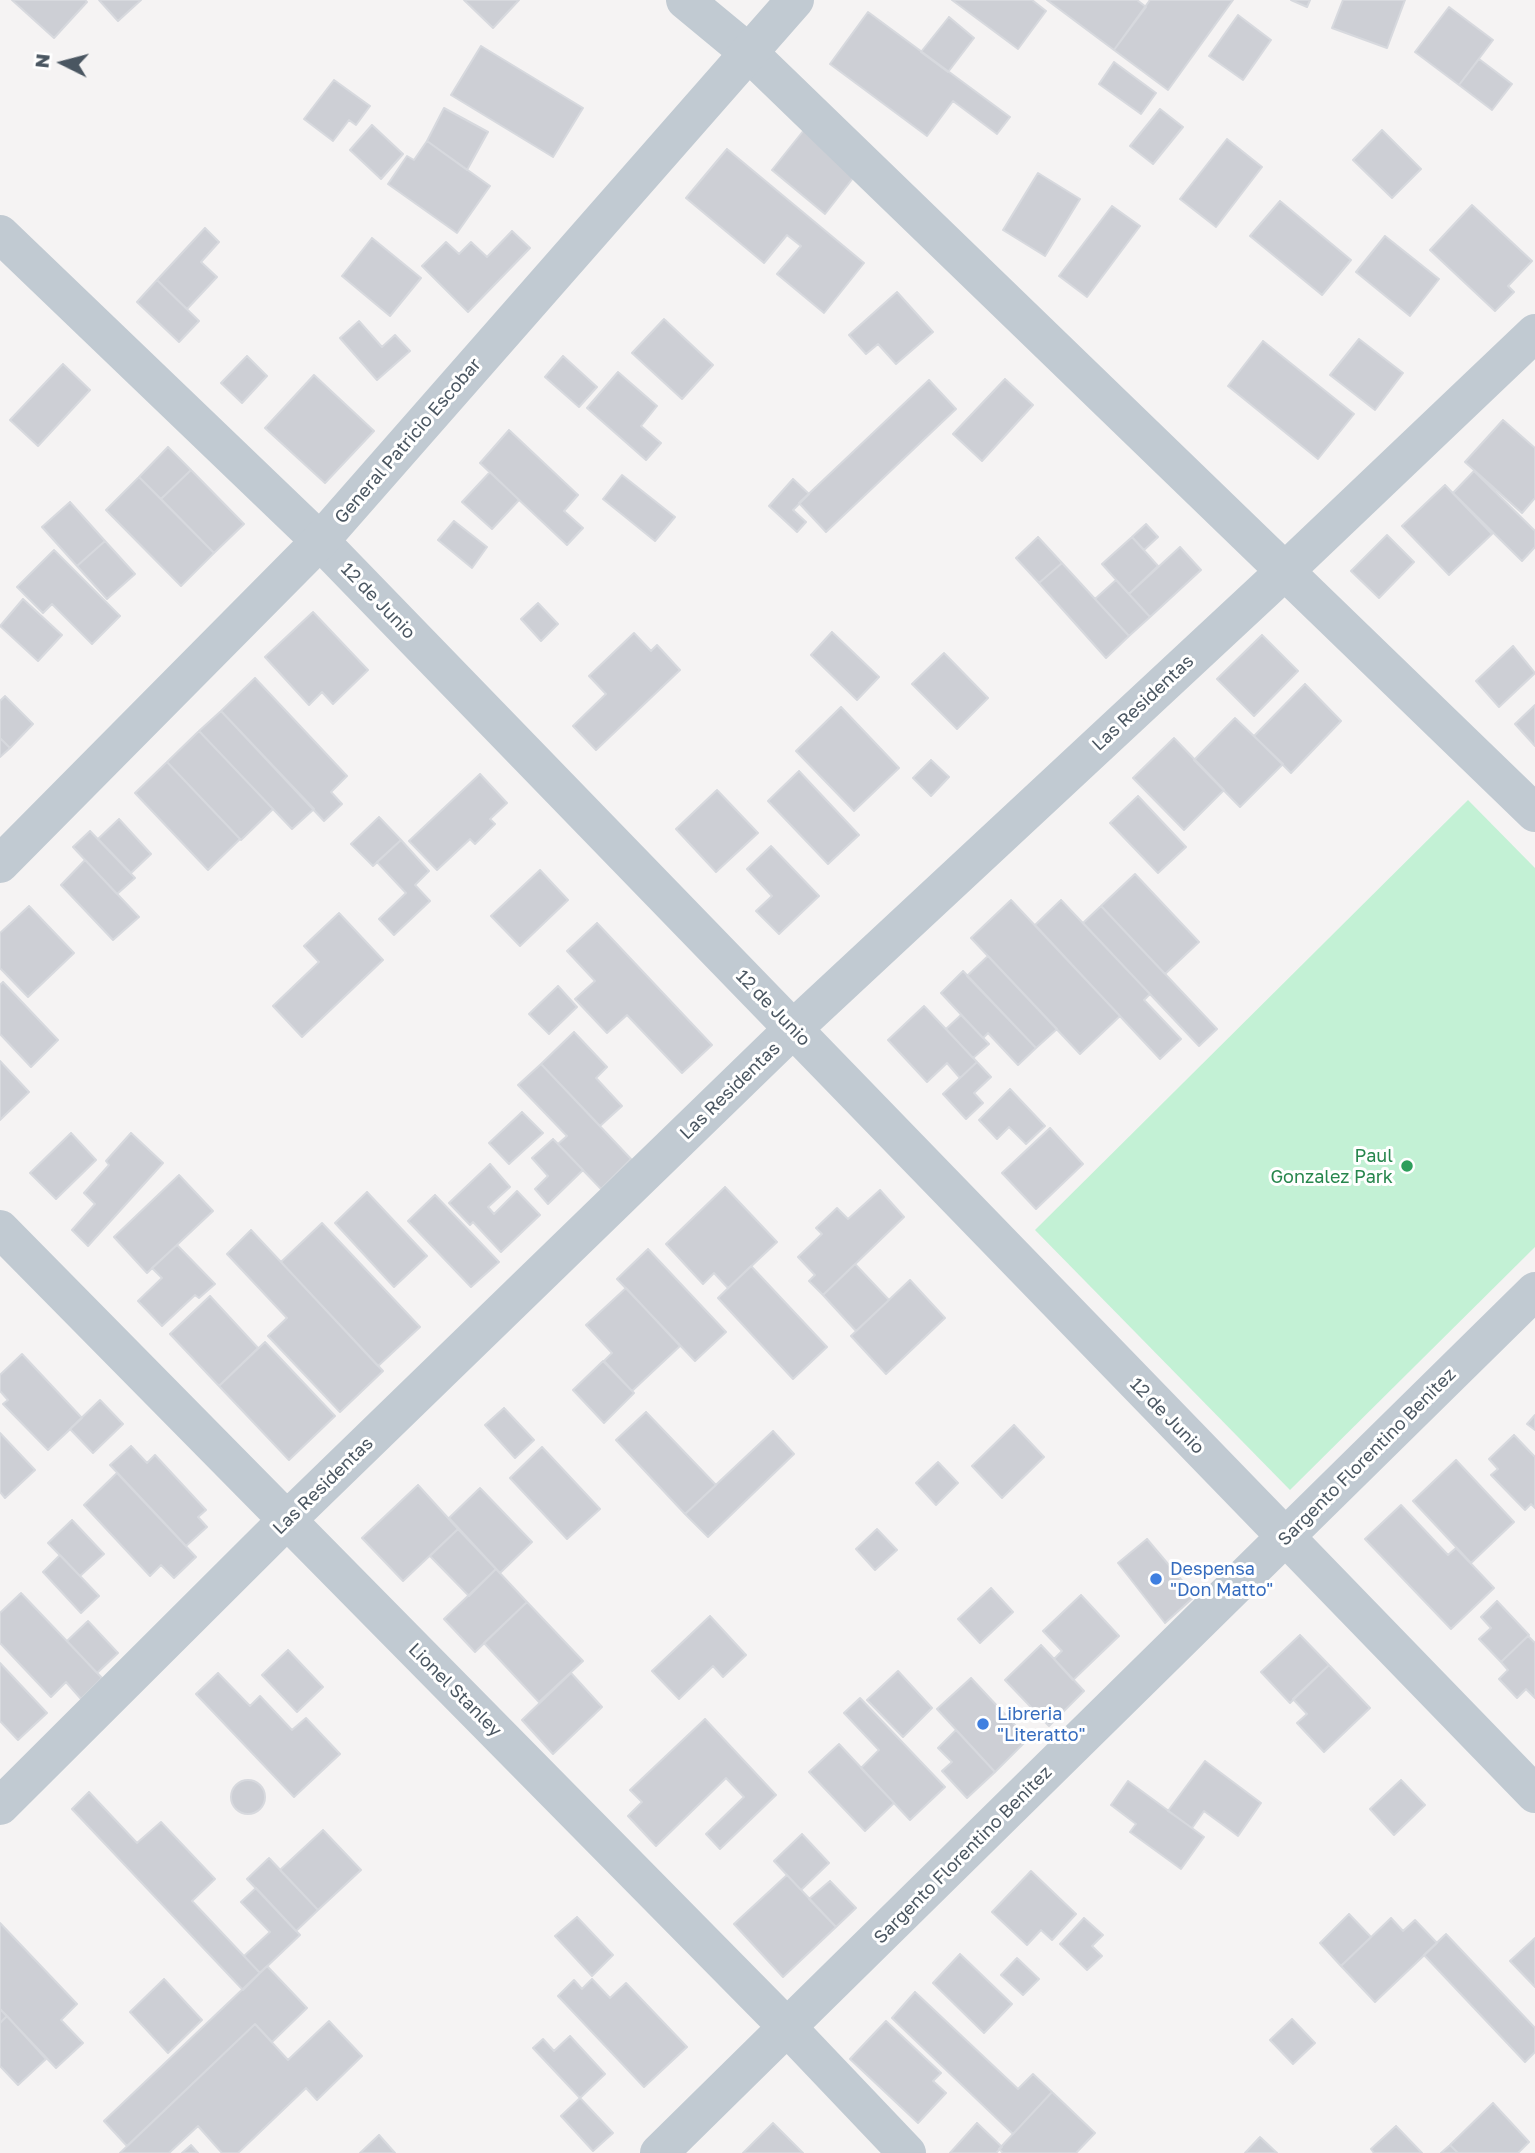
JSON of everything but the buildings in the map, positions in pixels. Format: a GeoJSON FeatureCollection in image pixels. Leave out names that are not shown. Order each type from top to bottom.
{"type":"FeatureCollection","features":[{"type":"Feature","properties":{"kind":"street"},"geometry":{"type":"LineString","coordinates":[[685,0],[749,53],[1535,813]]}},
{"type":"Feature","properties":{"kind":"street","name":"General Patricio Escobar"},"geometry":{"type":"LineString","coordinates":[[0,863],[320,541],[796,0]]}},
{"type":"Feature","properties":{"kind":"street","name":"12 de Junio"},"geometry":{"type":"LineString","coordinates":[[0,234],[320,541],[1535,1794]]}},
{"type":"Feature","properties":{"kind":"street","name":"Las Residentas"},"geometry":{"type":"LineString","coordinates":[[0,1806],[288,1520],[793,1029],[1285,571],[1535,333]]}},
{"type":"Feature","properties":{"kind":"street","name":"Lionel Stanley"},"geometry":{"type":"LineString","coordinates":[[0,1229],[788,2028],[907,2153]]}},
{"type":"Feature","properties":{"kind":"street","name":"Sargento Florentino Benitez"},"geometry":{"type":"LineString","coordinates":[[659,2153],[1535,1292]]}},
{"type":"Feature","properties":{"kind":"green space"},"geometry":{"type":"Polygon","coordinates":[[[1468,800],[1535,868],[1535,1247],[1290,1490],[1035,1230],[1468,800]]]}},
{"type":"Feature","properties":{"kind":"place","name":"Paul Gonzalez Park"},"geometry":{"type":"Point","coordinates":[1407,1166]}},
{"type":"Feature","properties":{"kind":"place","name":"Despensa \"Don Matto\""},"geometry":{"type":"Point","coordinates":[1156,1579]}},
{"type":"Feature","properties":{"kind":"place","name":"Libreria \"Literatto\""},"geometry":{"type":"Point","coordinates":[983,1724]}}]}
